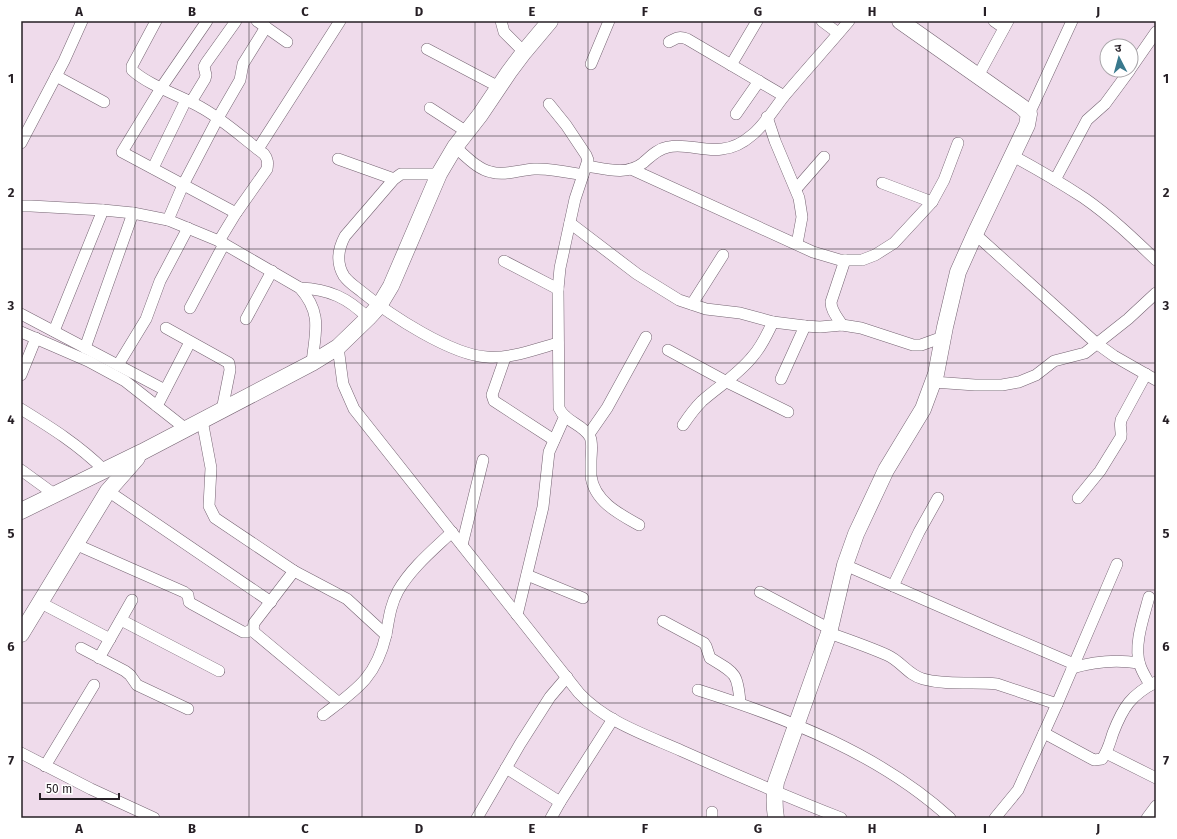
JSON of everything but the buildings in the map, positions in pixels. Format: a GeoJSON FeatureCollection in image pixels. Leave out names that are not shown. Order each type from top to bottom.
{"type":"FeatureCollection","features":[{"type":"Feature","properties":{"kind":"street"},"geometry":{"type":"LineString","coordinates":[[22,139],[56,76],[82,21]]}},
{"type":"Feature","properties":{"kind":"street"},"geometry":{"type":"LineString","coordinates":[[156,21],[132,66],[132,70],[161,88],[202,108],[218,118],[258,149],[267,158],[268,162],[267,169],[236,213],[190,308]]}},
{"type":"Feature","properties":{"kind":"street"},"geometry":{"type":"LineString","coordinates":[[207,21],[161,88],[122,152],[236,213]]}},
{"type":"Feature","properties":{"kind":"street"},"geometry":{"type":"LineString","coordinates":[[153,168],[188,101],[205,79],[206,75],[204,67],[206,63],[236,21]]}},
{"type":"Feature","properties":{"kind":"street"},"geometry":{"type":"LineString","coordinates":[[258,149],[340,21]]}},
{"type":"Feature","properties":{"kind":"street"},"geometry":{"type":"LineString","coordinates":[[501,21],[504,32],[524,52]]}},
{"type":"Feature","properties":{"kind":"street"},"geometry":{"type":"LineString","coordinates":[[21,511],[142,452],[312,363],[338,347],[379,306],[398,272],[439,174],[455,147],[524,52],[550,21]]}},
{"type":"Feature","properties":{"kind":"street"},"geometry":{"type":"LineString","coordinates":[[591,64],[609,21]]}},
{"type":"Feature","properties":{"kind":"street"},"geometry":{"type":"LineString","coordinates":[[731,65],[757,21]]}},
{"type":"Feature","properties":{"kind":"street"},"geometry":{"type":"LineString","coordinates":[[822,21],[838,33]]}},
{"type":"Feature","properties":{"kind":"street"},"geometry":{"type":"LineString","coordinates":[[455,147],[482,169],[506,174],[533,169],[622,171],[631,169],[641,164],[656,152],[666,147],[675,146],[710,150],[723,149],[737,145],[753,135],[784,96],[849,21]]}},
{"type":"Feature","properties":{"kind":"street"},"geometry":{"type":"LineString","coordinates":[[978,76],[1006,25],[994,21]]}},
{"type":"Feature","properties":{"kind":"street"},"geometry":{"type":"LineString","coordinates":[[776,818],[774,792],[776,782],[830,631],[845,565],[856,534],[886,470],[923,410],[936,374],[958,272],[1013,156],[1027,125],[1029,114],[1072,21]]}},
{"type":"Feature","properties":{"kind":"street"},"geometry":{"type":"LineString","coordinates":[[902,22],[1022,107],[1029,114]]}},
{"type":"Feature","properties":{"kind":"street"},"geometry":{"type":"LineString","coordinates":[[168,220],[183,185],[218,118],[240,80],[243,64],[261,24],[287,42]]}},
{"type":"Feature","properties":{"kind":"street"},"geometry":{"type":"LineString","coordinates":[[1139,56],[1156,32]]}},
{"type":"Feature","properties":{"kind":"street"},"geometry":{"type":"LineString","coordinates":[[669,42],[681,37],[687,39],[784,96]]}},
{"type":"Feature","properties":{"kind":"street"},"geometry":{"type":"LineString","coordinates":[[427,49],[499,87]]}},
{"type":"Feature","properties":{"kind":"street"},"geometry":{"type":"LineString","coordinates":[[56,76],[104,102]]}},
{"type":"Feature","properties":{"kind":"street"},"geometry":{"type":"LineString","coordinates":[[1055,180],[1087,120],[1105,104],[1124,78]]}},
{"type":"Feature","properties":{"kind":"street"},"geometry":{"type":"LineString","coordinates":[[736,114],[759,81]]}},
{"type":"Feature","properties":{"kind":"street"},"geometry":{"type":"LineString","coordinates":[[549,104],[566,125],[588,160],[575,199],[560,268],[558,288],[559,408],[561,413],[584,429],[592,440],[591,476],[594,487],[602,499],[616,512],[639,524]]}},
{"type":"Feature","properties":{"kind":"street"},"geometry":{"type":"LineString","coordinates":[[430,108],[467,132]]}},
{"type":"Feature","properties":{"kind":"street"},"geometry":{"type":"LineString","coordinates":[[767,117],[775,141],[800,198],[802,217],[797,244]]}},
{"type":"Feature","properties":{"kind":"street"},"geometry":{"type":"LineString","coordinates":[[631,169],[814,252],[840,260],[862,260],[875,255],[894,243],[932,202],[944,180],[958,143]]}},
{"type":"Feature","properties":{"kind":"street"},"geometry":{"type":"LineString","coordinates":[[1013,156],[1055,180],[1084,199],[1125,231],[1156,260]]}},
{"type":"Feature","properties":{"kind":"street"},"geometry":{"type":"LineString","coordinates":[[796,189],[824,157]]}},
{"type":"Feature","properties":{"kind":"street"},"geometry":{"type":"LineString","coordinates":[[338,159],[394,179]]}},
{"type":"Feature","properties":{"kind":"street"},"geometry":{"type":"LineString","coordinates":[[439,174],[401,174],[394,179],[344,236],[340,245],[338,256],[344,276],[351,284],[379,306],[425,334],[461,351],[486,357],[505,358],[558,343]]}},
{"type":"Feature","properties":{"kind":"street"},"geometry":{"type":"LineString","coordinates":[[882,183],[932,202]]}},
{"type":"Feature","properties":{"kind":"street"},"geometry":{"type":"LineString","coordinates":[[21,205],[133,213],[168,220],[222,243],[300,288],[308,297],[313,306],[316,320],[312,363]]}},
{"type":"Feature","properties":{"kind":"street"},"geometry":{"type":"LineString","coordinates":[[54,331],[103,210]]}},
{"type":"Feature","properties":{"kind":"street"},"geometry":{"type":"LineString","coordinates":[[85,348],[133,213]]}},
{"type":"Feature","properties":{"kind":"street"},"geometry":{"type":"LineString","coordinates":[[570,223],[637,274],[679,300],[706,309],[740,313],[773,322],[805,326],[820,327],[842,325],[861,328],[913,345],[921,345],[943,337]]}},
{"type":"Feature","properties":{"kind":"street"},"geometry":{"type":"LineString","coordinates":[[118,365],[146,319],[160,280],[188,228]]}},
{"type":"Feature","properties":{"kind":"street"},"geometry":{"type":"LineString","coordinates":[[975,234],[1096,343],[1114,356],[1156,380]]}},
{"type":"Feature","properties":{"kind":"street"},"geometry":{"type":"LineString","coordinates":[[692,304],[723,255]]}},
{"type":"Feature","properties":{"kind":"street"},"geometry":{"type":"LineString","coordinates":[[842,325],[833,311],[831,302],[846,260]]}},
{"type":"Feature","properties":{"kind":"street"},"geometry":{"type":"LineString","coordinates":[[504,261],[558,288]]}},
{"type":"Feature","properties":{"kind":"street"},"geometry":{"type":"LineString","coordinates":[[246,319],[272,271]]}},
{"type":"Feature","properties":{"kind":"street"},"geometry":{"type":"LineString","coordinates":[[300,288],[326,291],[338,295],[349,301],[368,318]]}},
{"type":"Feature","properties":{"kind":"street"},"geometry":{"type":"LineString","coordinates":[[933,382],[975,385],[1002,385],[1019,382],[1036,375],[1054,361],[1085,352],[1128,319],[1156,293]]}},
{"type":"Feature","properties":{"kind":"street"},"geometry":{"type":"LineString","coordinates":[[21,314],[165,390]]}},
{"type":"Feature","properties":{"kind":"street"},"geometry":{"type":"LineString","coordinates":[[683,425],[691,413],[702,402],[727,382],[756,353],[763,343],[773,322]]}},
{"type":"Feature","properties":{"kind":"street"},"geometry":{"type":"LineString","coordinates":[[781,379],[805,326]]}},
{"type":"Feature","properties":{"kind":"street"},"geometry":{"type":"LineString","coordinates":[[166,328],[229,363],[230,370],[222,410]]}},
{"type":"Feature","properties":{"kind":"street"},"geometry":{"type":"LineString","coordinates":[[21,332],[88,361],[125,381],[186,429]]}},
{"type":"Feature","properties":{"kind":"street"},"geometry":{"type":"LineString","coordinates":[[589,434],[608,408],[646,337]]}},
{"type":"Feature","properties":{"kind":"street"},"geometry":{"type":"LineString","coordinates":[[21,375],[36,338]]}},
{"type":"Feature","properties":{"kind":"street"},"geometry":{"type":"LineString","coordinates":[[157,406],[190,342]]}},
{"type":"Feature","properties":{"kind":"street"},"geometry":{"type":"LineString","coordinates":[[338,347],[343,384],[354,409],[517,615],[589,703],[613,719],[774,792],[841,818]]}},
{"type":"Feature","properties":{"kind":"street"},"geometry":{"type":"LineString","coordinates":[[668,350],[727,382],[788,412]]}},
{"type":"Feature","properties":{"kind":"street"},"geometry":{"type":"LineString","coordinates":[[505,358],[492,395],[494,401],[554,440]]}},
{"type":"Feature","properties":{"kind":"street"},"geometry":{"type":"LineString","coordinates":[[1078,498],[1100,471],[1121,437],[1122,433],[1119,425],[1146,374]]}},
{"type":"Feature","properties":{"kind":"street"},"geometry":{"type":"LineString","coordinates":[[21,409],[77,446],[89,455],[104,470]]}},
{"type":"Feature","properties":{"kind":"street"},"geometry":{"type":"LineString","coordinates":[[517,615],[543,507],[549,452],[565,416]]}},
{"type":"Feature","properties":{"kind":"street"},"geometry":{"type":"LineString","coordinates":[[202,420],[211,468],[209,506],[215,518],[294,571],[347,599],[386,635]]}},
{"type":"Feature","properties":{"kind":"street"},"geometry":{"type":"LineString","coordinates":[[21,634],[108,491],[142,452]]}},
{"type":"Feature","properties":{"kind":"street"},"geometry":{"type":"LineString","coordinates":[[462,545],[483,460]]}},
{"type":"Feature","properties":{"kind":"street"},"geometry":{"type":"LineString","coordinates":[[21,470],[54,494]]}},
{"type":"Feature","properties":{"kind":"street"},"geometry":{"type":"LineString","coordinates":[[108,491],[271,602]]}},
{"type":"Feature","properties":{"kind":"street"},"geometry":{"type":"LineString","coordinates":[[893,586],[919,532],[938,498]]}},
{"type":"Feature","properties":{"kind":"street"},"geometry":{"type":"LineString","coordinates":[[324,715],[358,688],[371,673],[379,658],[386,635],[390,612],[398,592],[407,577],[452,532]]}},
{"type":"Feature","properties":{"kind":"street"},"geometry":{"type":"LineString","coordinates":[[76,544],[184,592],[188,595],[189,602],[243,632],[253,629]]}},
{"type":"Feature","properties":{"kind":"street"},"geometry":{"type":"LineString","coordinates":[[994,818],[1018,790],[1074,666],[1117,564]]}},
{"type":"Feature","properties":{"kind":"street"},"geometry":{"type":"LineString","coordinates":[[845,565],[1074,666],[1105,660],[1139,662]]}},
{"type":"Feature","properties":{"kind":"street"},"geometry":{"type":"LineString","coordinates":[[294,571],[254,623],[253,629],[255,633],[339,703]]}},
{"type":"Feature","properties":{"kind":"street"},"geometry":{"type":"LineString","coordinates":[[527,575],[582,598]]}},
{"type":"Feature","properties":{"kind":"street"},"geometry":{"type":"LineString","coordinates":[[760,592],[830,631],[888,656],[906,670],[923,679],[955,684],[997,684],[1057,704]]}},
{"type":"Feature","properties":{"kind":"street"},"geometry":{"type":"LineString","coordinates":[[1044,733],[1094,760],[1102,759],[1106,753],[1119,717],[1125,707],[1134,697],[1153,683],[1139,662],[1138,645],[1143,620],[1150,597]]}},
{"type":"Feature","properties":{"kind":"street"},"geometry":{"type":"LineString","coordinates":[[100,658],[132,600]]}},
{"type":"Feature","properties":{"kind":"street"},"geometry":{"type":"LineString","coordinates":[[41,603],[110,639]]}},
{"type":"Feature","properties":{"kind":"street"},"geometry":{"type":"LineString","coordinates":[[121,620],[219,671]]}},
{"type":"Feature","properties":{"kind":"street"},"geometry":{"type":"LineString","coordinates":[[662,621],[704,643],[710,658],[731,671],[736,678],[738,685],[740,703]]}},
{"type":"Feature","properties":{"kind":"street"},"geometry":{"type":"LineString","coordinates":[[81,648],[125,671],[137,685],[188,709]]}},
{"type":"Feature","properties":{"kind":"street"},"geometry":{"type":"LineString","coordinates":[[477,818],[550,697],[567,677]]}},
{"type":"Feature","properties":{"kind":"street"},"geometry":{"type":"LineString","coordinates":[[45,766],[94,685]]}},
{"type":"Feature","properties":{"kind":"street"},"geometry":{"type":"LineString","coordinates":[[698,690],[740,703],[796,724],[860,755],[904,782],[931,801],[950,818]]}},
{"type":"Feature","properties":{"kind":"street"},"geometry":{"type":"LineString","coordinates":[[551,818],[613,719]]}},
{"type":"Feature","properties":{"kind":"street"},"geometry":{"type":"LineString","coordinates":[[21,752],[91,789],[154,818]]}},
{"type":"Feature","properties":{"kind":"street"},"geometry":{"type":"LineString","coordinates":[[1106,753],[1156,778]]}},
{"type":"Feature","properties":{"kind":"street"},"geometry":{"type":"LineString","coordinates":[[506,768],[560,802]]}},
{"type":"Feature","properties":{"kind":"street"},"geometry":{"type":"LineString","coordinates":[[1147,818],[1156,806]]}}]}
